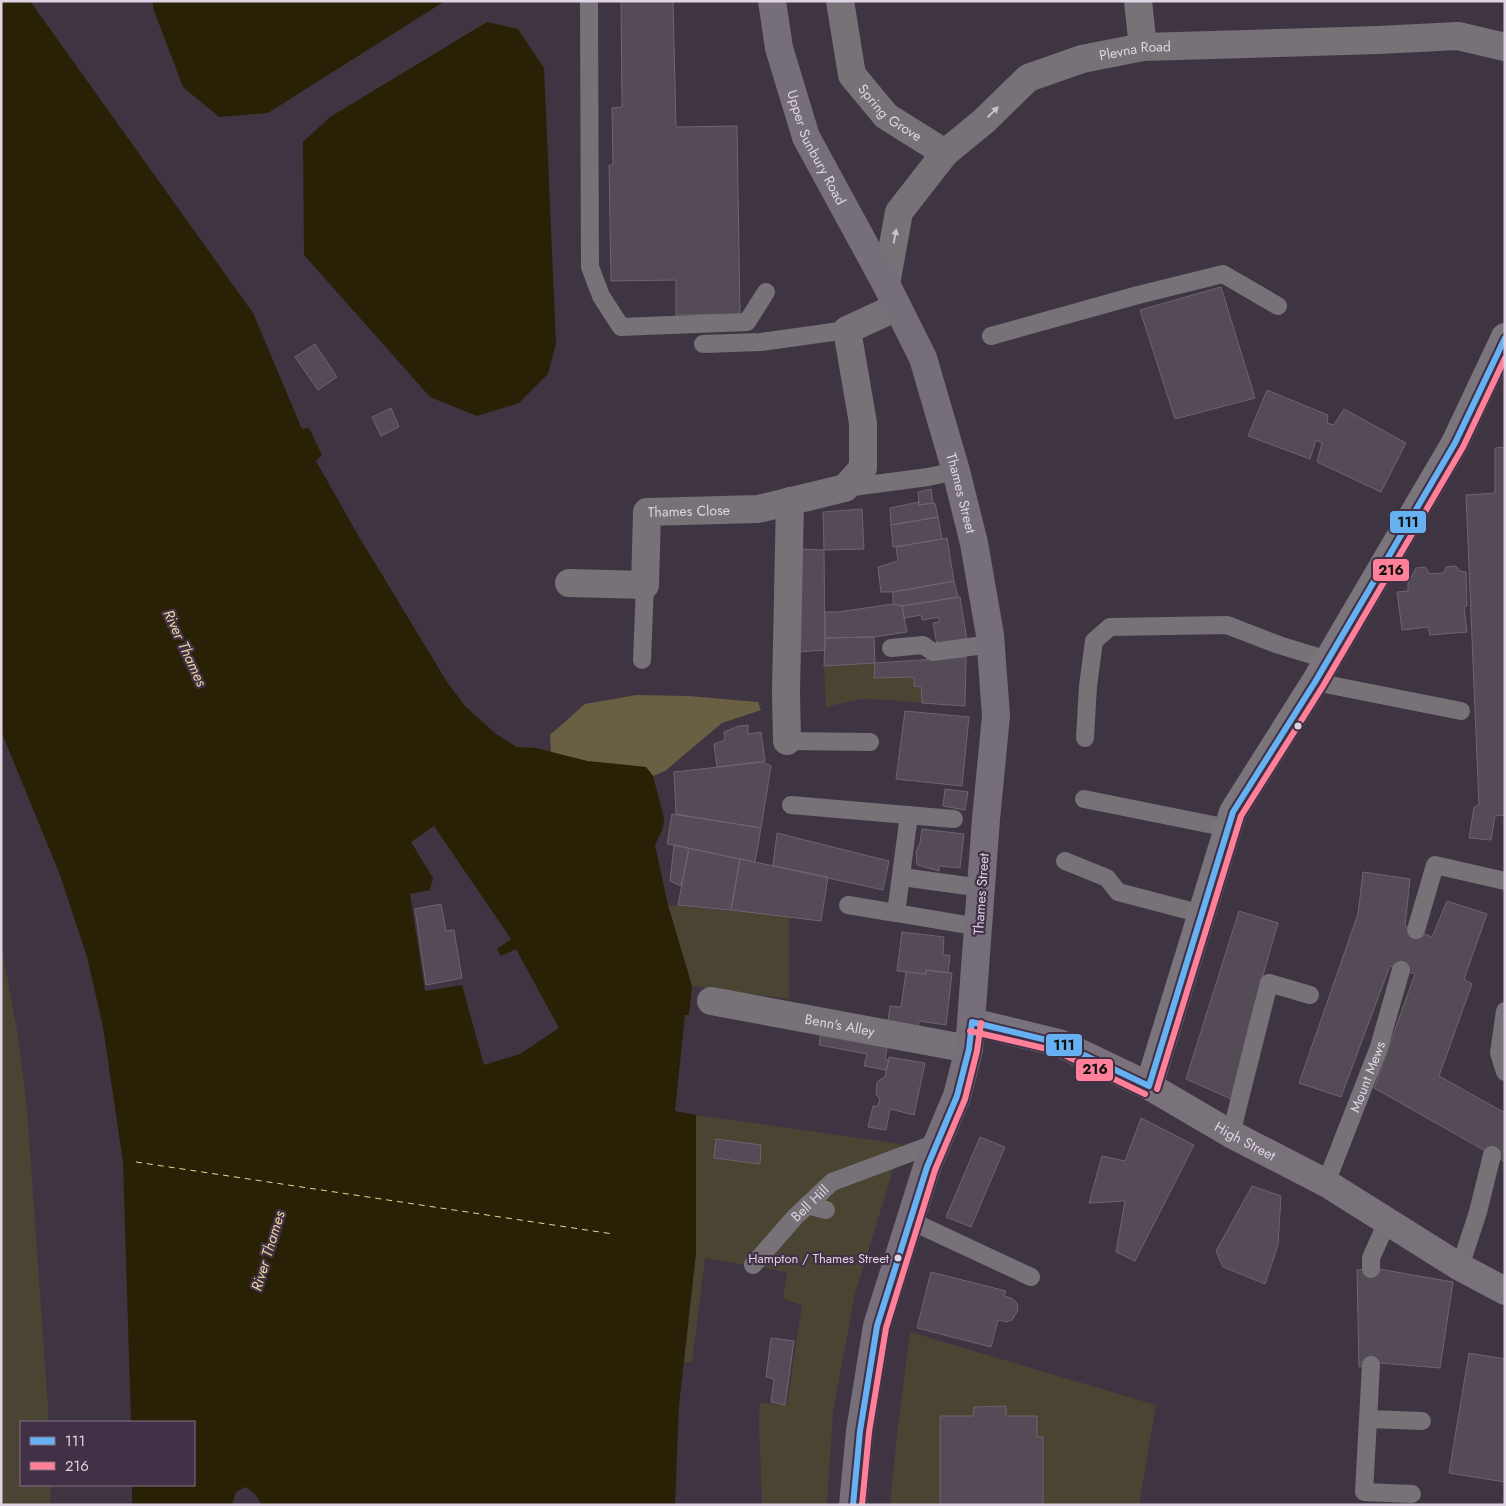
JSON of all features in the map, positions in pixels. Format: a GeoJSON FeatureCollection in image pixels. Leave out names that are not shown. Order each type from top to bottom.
{"type":"FeatureCollection","features":[{"type":"Feature","properties":{"kind":"highway","name":"Upper Sunbury Road"},"geometry":{"type":"LineString","coordinates":[[772,1],[779,48],[806,137],[891,295]]}},
{"type":"Feature","properties":{"kind":"highway","name":"Thames Street"},"geometry":{"type":"LineString","coordinates":[[853,1505],[860,1431],[877,1326],[927,1166],[939,1142],[957,1096],[971,1035],[996,716],[991,644],[974,543],[956,471],[923,358],[891,295]]}},
{"type":"Feature","properties":{"kind":"main road","name":"High Street"},"geometry":{"type":"LineString","coordinates":[[971,1035],[1060,1042],[1149,1086],[1231,1134],[1326,1183],[1460,1267],[1505,1291]]}},
{"type":"Feature","properties":{"kind":"street","name":"Spring Grove"},"geometry":{"type":"LineString","coordinates":[[840,1],[852,75],[886,116],[945,153]]}},
{"type":"Feature","properties":{"kind":"street"},"geometry":{"type":"LineString","coordinates":[[1138,1],[1143,47]]}},
{"type":"Feature","properties":{"kind":"street","name":"Plevna Road"},"geometry":{"type":"LineString","coordinates":[[891,295],[899,212],[945,153],[984,121],[1028,78],[1082,59],[1143,47],[1458,36],[1505,47]]}},
{"type":"Feature","properties":{"kind":"street"},"geometry":{"type":"LineString","coordinates":[[844,488],[863,468],[863,423],[848,330],[891,295]]}},
{"type":"Feature","properties":{"kind":"street"},"geometry":{"type":"LineString","coordinates":[[1149,1086],[1233,812],[1322,671],[1455,443],[1503,348]]}},
{"type":"Feature","properties":{"kind":"street","name":"Thames Close"},"geometry":{"type":"LineString","coordinates":[[645,585],[647,512],[758,509],[844,488]]}},
{"type":"Feature","properties":{"kind":"street"},"geometry":{"type":"LineString","coordinates":[[787,741],[786,692],[790,501]]}},
{"type":"Feature","properties":{"kind":"street"},"geometry":{"type":"LineString","coordinates":[[569,583],[645,585]]}},
{"type":"Feature","properties":{"kind":"street","name":"Benn's Alley"},"geometry":{"type":"LineString","coordinates":[[711,1001],[971,1035]]}},
{"type":"Feature","properties":{"kind":"lane"},"geometry":{"type":"LineString","coordinates":[[589,1],[590,267],[601,296],[621,327],[746,322],[766,292]]}},
{"type":"Feature","properties":{"kind":"lane"},"geometry":{"type":"LineString","coordinates":[[991,336],[1138,295],[1223,274],[1278,306]]}},
{"type":"Feature","properties":{"kind":"lane"},"geometry":{"type":"LineString","coordinates":[[703,344],[762,342],[848,330]]}},
{"type":"Feature","properties":{"kind":"lane"},"geometry":{"type":"LineString","coordinates":[[844,488],[928,477],[956,471]]}},
{"type":"Feature","properties":{"kind":"lane"},"geometry":{"type":"LineString","coordinates":[[642,660],[645,585]]}},
{"type":"Feature","properties":{"kind":"lane"},"geometry":{"type":"LineString","coordinates":[[1085,738],[1088,686],[1094,641],[1110,627],[1227,625],[1279,645],[1322,671],[1461,711]]}},
{"type":"Feature","properties":{"kind":"lane"},"geometry":{"type":"LineString","coordinates":[[891,648],[923,645],[933,652],[991,644]]}},
{"type":"Feature","properties":{"kind":"lane"},"geometry":{"type":"LineString","coordinates":[[787,741],[870,742]]}},
{"type":"Feature","properties":{"kind":"lane"},"geometry":{"type":"LineString","coordinates":[[1084,799],[1228,828]]}},
{"type":"Feature","properties":{"kind":"lane"},"geometry":{"type":"LineString","coordinates":[[791,805],[954,819]]}},
{"type":"Feature","properties":{"kind":"lane"},"geometry":{"type":"LineString","coordinates":[[896,913],[909,815]]}},
{"type":"Feature","properties":{"kind":"lane"},"geometry":{"type":"LineString","coordinates":[[1065,861],[1107,878],[1118,892],[1202,914]]}},
{"type":"Feature","properties":{"kind":"lane"},"geometry":{"type":"LineString","coordinates":[[1416,930],[1435,865],[1505,881]]}},
{"type":"Feature","properties":{"kind":"lane"},"geometry":{"type":"LineString","coordinates":[[902,878],[982,888]]}},
{"type":"Feature","properties":{"kind":"lane"},"geometry":{"type":"LineString","coordinates":[[848,905],[979,927]]}},
{"type":"Feature","properties":{"kind":"lane","name":"Mount Mews"},"geometry":{"type":"LineString","coordinates":[[1326,1183],[1380,1047],[1401,970]]}},
{"type":"Feature","properties":{"kind":"lane"},"geometry":{"type":"LineString","coordinates":[[1231,1134],[1269,983],[1310,995]]}},
{"type":"Feature","properties":{"kind":"lane"},"geometry":{"type":"LineString","coordinates":[[1505,1011],[1499,1053],[1505,1072]]}},
{"type":"Feature","properties":{"kind":"lane","name":"Bell Hill"},"geometry":{"type":"LineString","coordinates":[[752,1265],[794,1217],[832,1182],[939,1142]]}},
{"type":"Feature","properties":{"kind":"lane"},"geometry":{"type":"LineString","coordinates":[[1460,1267],[1478,1212],[1492,1155]]}},
{"type":"Feature","properties":{"kind":"lane"},"geometry":{"type":"LineString","coordinates":[[807,1205],[826,1210]]}},
{"type":"Feature","properties":{"kind":"lane"},"geometry":{"type":"LineString","coordinates":[[909,1220],[1032,1277]]}},
{"type":"Feature","properties":{"kind":"lane"},"geometry":{"type":"LineString","coordinates":[[1371,1269],[1371,1258],[1387,1222]]}},
{"type":"Feature","properties":{"kind":"lane"},"geometry":{"type":"LineString","coordinates":[[1370,1365],[1364,1492],[1412,1494]]}},
{"type":"Feature","properties":{"kind":"lane"},"geometry":{"type":"LineString","coordinates":[[1368,1419],[1422,1421]]}},
{"type":"Feature","properties":{"kind":"shaded area"},"geometry":{"type":"Polygon","coordinates":[[[875,663],[875,678],[914,677],[914,686],[921,687],[922,703],[861,699],[826,707],[824,666],[875,663]]]}},
{"type":"Feature","properties":{"kind":"shaded area"},"geometry":{"type":"Polygon","coordinates":[[[636,695],[689,696],[758,702],[761,710],[722,723],[665,771],[653,776],[646,767],[587,761],[551,752],[550,735],[585,704],[636,695]]]}},
{"type":"Feature","properties":{"kind":"shaded area"},"geometry":{"type":"Polygon","coordinates":[[[668,905],[789,916],[789,999],[692,986],[668,905]]]}},
{"type":"Feature","properties":{"kind":"shaded area"},"geometry":{"type":"Polygon","coordinates":[[[1,945],[17,1029],[27,1108],[49,1421],[20,1421],[20,1486],[51,1486],[50,1505],[1,1505],[1,945]]]}},
{"type":"Feature","properties":{"kind":"shaded area"},"geometry":{"type":"Polygon","coordinates":[[[696,1115],[901,1144],[855,1294],[833,1411],[827,1505],[762,1505],[760,1403],[787,1405],[802,1305],[783,1299],[787,1272],[705,1258],[692,1362],[684,1362],[696,1253],[696,1115]]]}},
{"type":"Feature","properties":{"kind":"shaded area"},"geometry":{"type":"Polygon","coordinates":[[[910,1332],[1156,1405],[1139,1505],[890,1505],[910,1332]]]}},
{"type":"Feature","properties":{"kind":"water","name":"River Thames"},"geometry":{"type":"Polygon","coordinates":[[[1,1],[30,1],[253,313],[302,429],[309,428],[322,455],[316,461],[358,535],[447,682],[465,706],[496,734],[517,747],[536,748],[587,761],[646,767],[653,776],[664,818],[663,828],[655,845],[668,905],[692,986],[689,1015],[685,1015],[675,1111],[696,1115],[696,1253],[679,1405],[675,1505],[262,1505],[255,1494],[246,1487],[236,1492],[232,1505],[132,1505],[132,1486],[195,1486],[195,1421],[131,1421],[123,1162],[103,1027],[87,957],[60,875],[1,731],[1,1]],[[434,826],[411,842],[433,878],[430,890],[410,894],[425,991],[462,985],[484,1065],[520,1054],[559,1028],[516,949],[501,956],[497,949],[511,939],[434,826]]]}},
{"type":"Feature","properties":{"kind":"water"},"geometry":{"type":"Polygon","coordinates":[[[153,1],[445,1],[268,113],[219,117],[183,87],[153,8],[153,1]]]}},
{"type":"Feature","properties":{"kind":"water"},"geometry":{"type":"Polygon","coordinates":[[[487,22],[518,29],[544,68],[556,344],[548,374],[519,403],[477,416],[430,397],[304,255],[303,142],[330,117],[487,22]]]}},
{"type":"Feature","properties":{"kind":"building"},"geometry":{"type":"Polygon","coordinates":[[[621,1],[673,1],[676,127],[737,126],[740,314],[676,315],[676,280],[611,281],[609,165],[613,165],[612,108],[622,107],[621,1]]]}},
{"type":"Feature","properties":{"kind":"building"},"geometry":{"type":"Polygon","coordinates":[[[1221,287],[1255,398],[1175,419],[1140,310],[1221,287]]]}},
{"type":"Feature","properties":{"kind":"building"},"geometry":{"type":"Polygon","coordinates":[[[315,344],[337,377],[318,390],[295,357],[315,344]]]}},
{"type":"Feature","properties":{"kind":"building"},"geometry":{"type":"Polygon","coordinates":[[[1267,390],[1328,415],[1327,423],[1334,425],[1344,409],[1406,443],[1381,492],[1317,462],[1322,443],[1316,440],[1310,459],[1248,436],[1267,390]]]}},
{"type":"Feature","properties":{"kind":"building"},"geometry":{"type":"Polygon","coordinates":[[[391,408],[399,427],[381,436],[372,417],[391,408]]]}},
{"type":"Feature","properties":{"kind":"building"},"geometry":{"type":"Polygon","coordinates":[[[1505,447],[1505,815],[1495,816],[1491,840],[1469,838],[1474,807],[1479,805],[1466,495],[1495,493],[1495,448],[1505,447]]]}},
{"type":"Feature","properties":{"kind":"building"},"geometry":{"type":"Polygon","coordinates":[[[931,489],[933,503],[919,505],[918,492],[931,489]]]}},
{"type":"Feature","properties":{"kind":"building"},"geometry":{"type":"Polygon","coordinates":[[[919,502],[919,505],[935,503],[938,517],[891,525],[890,508],[919,502]]]}},
{"type":"Feature","properties":{"kind":"building"},"geometry":{"type":"Polygon","coordinates":[[[862,509],[864,549],[824,550],[823,512],[862,509]]]}},
{"type":"Feature","properties":{"kind":"building"},"geometry":{"type":"Polygon","coordinates":[[[938,517],[942,539],[893,547],[891,525],[938,517]]]}},
{"type":"Feature","properties":{"kind":"building"},"geometry":{"type":"Polygon","coordinates":[[[947,538],[954,581],[893,592],[881,592],[878,567],[898,561],[896,547],[947,538]]]}},
{"type":"Feature","properties":{"kind":"building"},"geometry":{"type":"Polygon","coordinates":[[[800,549],[824,550],[825,650],[797,652],[800,549]]]}},
{"type":"Feature","properties":{"kind":"building"},"geometry":{"type":"Polygon","coordinates":[[[1456,566],[1460,571],[1466,572],[1467,606],[1464,607],[1467,632],[1430,635],[1428,627],[1402,630],[1397,592],[1408,591],[1408,578],[1411,578],[1416,568],[1425,567],[1430,574],[1444,573],[1446,567],[1456,566]]]}},
{"type":"Feature","properties":{"kind":"building"},"geometry":{"type":"Polygon","coordinates":[[[954,581],[958,597],[902,606],[893,604],[893,592],[954,581]]]}},
{"type":"Feature","properties":{"kind":"building"},"geometry":{"type":"Polygon","coordinates":[[[960,597],[967,640],[937,645],[933,623],[939,622],[939,617],[922,620],[921,615],[904,618],[902,606],[960,597]]]}},
{"type":"Feature","properties":{"kind":"building"},"geometry":{"type":"Polygon","coordinates":[[[893,604],[902,606],[907,632],[874,637],[825,638],[825,612],[838,612],[893,604]]]}},
{"type":"Feature","properties":{"kind":"building"},"geometry":{"type":"Polygon","coordinates":[[[874,637],[875,663],[824,666],[825,638],[874,637]]]}},
{"type":"Feature","properties":{"kind":"building"},"geometry":{"type":"Polygon","coordinates":[[[966,657],[965,706],[922,703],[921,687],[914,686],[914,677],[874,678],[875,663],[966,657]]]}},
{"type":"Feature","properties":{"kind":"building"},"geometry":{"type":"Polygon","coordinates":[[[905,711],[969,717],[962,786],[896,779],[905,711]]]}},
{"type":"Feature","properties":{"kind":"building"},"geometry":{"type":"Polygon","coordinates":[[[748,725],[748,734],[761,732],[765,761],[717,767],[714,744],[725,740],[724,732],[739,726],[748,725]]]}},
{"type":"Feature","properties":{"kind":"building"},"geometry":{"type":"Polygon","coordinates":[[[763,762],[771,766],[761,828],[676,814],[674,772],[763,762]]]}},
{"type":"Feature","properties":{"kind":"building"},"geometry":{"type":"Polygon","coordinates":[[[945,789],[968,792],[965,810],[943,806],[945,789]]]}},
{"type":"Feature","properties":{"kind":"building"},"geometry":{"type":"Polygon","coordinates":[[[672,814],[761,828],[755,862],[667,844],[672,814]]]}},
{"type":"Feature","properties":{"kind":"building"},"geometry":{"type":"Polygon","coordinates":[[[922,829],[964,834],[960,868],[939,866],[939,871],[917,865],[916,852],[920,843],[922,829]]]}},
{"type":"Feature","properties":{"kind":"building"},"geometry":{"type":"Polygon","coordinates":[[[777,833],[889,861],[883,890],[773,866],[777,833]]]}},
{"type":"Feature","properties":{"kind":"building"},"geometry":{"type":"Polygon","coordinates":[[[674,845],[689,848],[681,886],[670,881],[674,845]]]}},
{"type":"Feature","properties":{"kind":"building"},"geometry":{"type":"Polygon","coordinates":[[[689,848],[740,859],[731,910],[678,905],[689,848]]]}},
{"type":"Feature","properties":{"kind":"building"},"geometry":{"type":"Polygon","coordinates":[[[740,859],[828,877],[821,921],[731,910],[740,859]]]}},
{"type":"Feature","properties":{"kind":"building"},"geometry":{"type":"Polygon","coordinates":[[[1363,872],[1410,879],[1405,926],[1432,937],[1447,901],[1487,914],[1464,979],[1472,984],[1439,1076],[1505,1113],[1505,1162],[1374,1088],[1415,974],[1390,966],[1341,1097],[1299,1083],[1358,914],[1363,872]]]}},
{"type":"Feature","properties":{"kind":"building"},"geometry":{"type":"Polygon","coordinates":[[[441,904],[446,931],[454,930],[462,978],[426,985],[415,909],[441,904]]]}},
{"type":"Feature","properties":{"kind":"building"},"geometry":{"type":"Polygon","coordinates":[[[1239,911],[1278,923],[1249,1024],[1231,1099],[1186,1079],[1239,911]]]}},
{"type":"Feature","properties":{"kind":"building"},"geometry":{"type":"Polygon","coordinates":[[[902,932],[944,937],[943,955],[950,955],[948,973],[926,970],[926,974],[897,971],[902,932]]]}},
{"type":"Feature","properties":{"kind":"building"},"geometry":{"type":"Polygon","coordinates":[[[926,970],[952,973],[946,1025],[919,1021],[918,1027],[888,1021],[890,1006],[901,1007],[906,972],[926,974],[926,970]]]}},
{"type":"Feature","properties":{"kind":"building"},"geometry":{"type":"Polygon","coordinates":[[[821,1031],[888,1043],[885,1059],[889,1060],[886,1070],[864,1066],[867,1054],[819,1045],[821,1031]]]}},
{"type":"Feature","properties":{"kind":"building"},"geometry":{"type":"Polygon","coordinates":[[[889,1057],[925,1063],[914,1115],[890,1109],[886,1130],[868,1127],[873,1106],[878,1106],[880,1099],[876,1095],[877,1082],[885,1077],[889,1057]]]}},
{"type":"Feature","properties":{"kind":"building"},"geometry":{"type":"Polygon","coordinates":[[[1141,1118],[1194,1145],[1135,1261],[1116,1252],[1125,1201],[1089,1203],[1102,1156],[1125,1161],[1141,1118]]]}},
{"type":"Feature","properties":{"kind":"building"},"geometry":{"type":"Polygon","coordinates":[[[980,1137],[1005,1147],[971,1227],[946,1217],[980,1137]]]}},
{"type":"Feature","properties":{"kind":"building"},"geometry":{"type":"Polygon","coordinates":[[[716,1139],[761,1145],[760,1164],[714,1158],[716,1139]]]}},
{"type":"Feature","properties":{"kind":"building"},"geometry":{"type":"Polygon","coordinates":[[[1252,1186],[1281,1196],[1278,1245],[1265,1284],[1223,1267],[1216,1251],[1252,1186]]]}},
{"type":"Feature","properties":{"kind":"building"},"geometry":{"type":"Polygon","coordinates":[[[1379,1269],[1453,1282],[1440,1368],[1380,1363],[1359,1367],[1357,1270],[1379,1269]]]}},
{"type":"Feature","properties":{"kind":"building"},"geometry":{"type":"Polygon","coordinates":[[[931,1272],[1006,1291],[1004,1296],[1011,1298],[1017,1303],[1018,1310],[1012,1320],[1006,1322],[998,1320],[991,1347],[917,1328],[931,1272]]]}},
{"type":"Feature","properties":{"kind":"building"},"geometry":{"type":"Polygon","coordinates":[[[771,1338],[794,1341],[785,1405],[771,1402],[774,1379],[766,1377],[771,1338]]]}},
{"type":"Feature","properties":{"kind":"building"},"geometry":{"type":"Polygon","coordinates":[[[1469,1353],[1505,1359],[1505,1482],[1449,1473],[1469,1353]]]}},
{"type":"Feature","properties":{"kind":"building"},"geometry":{"type":"Polygon","coordinates":[[[1006,1406],[1006,1416],[1037,1416],[1037,1437],[1043,1437],[1043,1505],[940,1505],[940,1416],[973,1416],[974,1407],[1006,1406]]]}},
{"type":"Feature","properties":{"kind":"ferry route"},"geometry":{"type":"LineString","coordinates":[[136,1162],[613,1234]]}},
{"type":"Feature","properties":{"kind":"transit line","name":"111"},"geometry":{"type":"LineString","coordinates":[[1149,1086],[1233,812],[1315,682],[1455,443],[1505,338]]}},
{"type":"Feature","properties":{"kind":"transit line","name":"216"},"geometry":{"type":"LineString","coordinates":[[1157,1089],[1241,816],[1323,686],[1463,447],[1505,358]]}},
{"type":"Feature","properties":{"kind":"transit line","name":"111"},"geometry":{"type":"LineString","coordinates":[[972,1022],[1059,1043],[1149,1086]]}},
{"type":"Feature","properties":{"kind":"transit line","name":"111"},"geometry":{"type":"LineString","coordinates":[[853,1505],[860,1431],[877,1326],[927,1167],[957,1096],[969,1049],[972,1022]]}},
{"type":"Feature","properties":{"kind":"transit line","name":"216"},"geometry":{"type":"LineString","coordinates":[[862,1505],[869,1432],[886,1328],[935,1170],[965,1099],[977,1051],[981,1023]]}},
{"type":"Feature","properties":{"kind":"transit line","name":"216"},"geometry":{"type":"LineString","coordinates":[[970,1031],[1056,1051],[1145,1094]]}},
{"type":"Feature","properties":{"kind":"place","name":"Hampton / Thames Street"},"geometry":{"type":"Point","coordinates":[898,1258]}}]}
